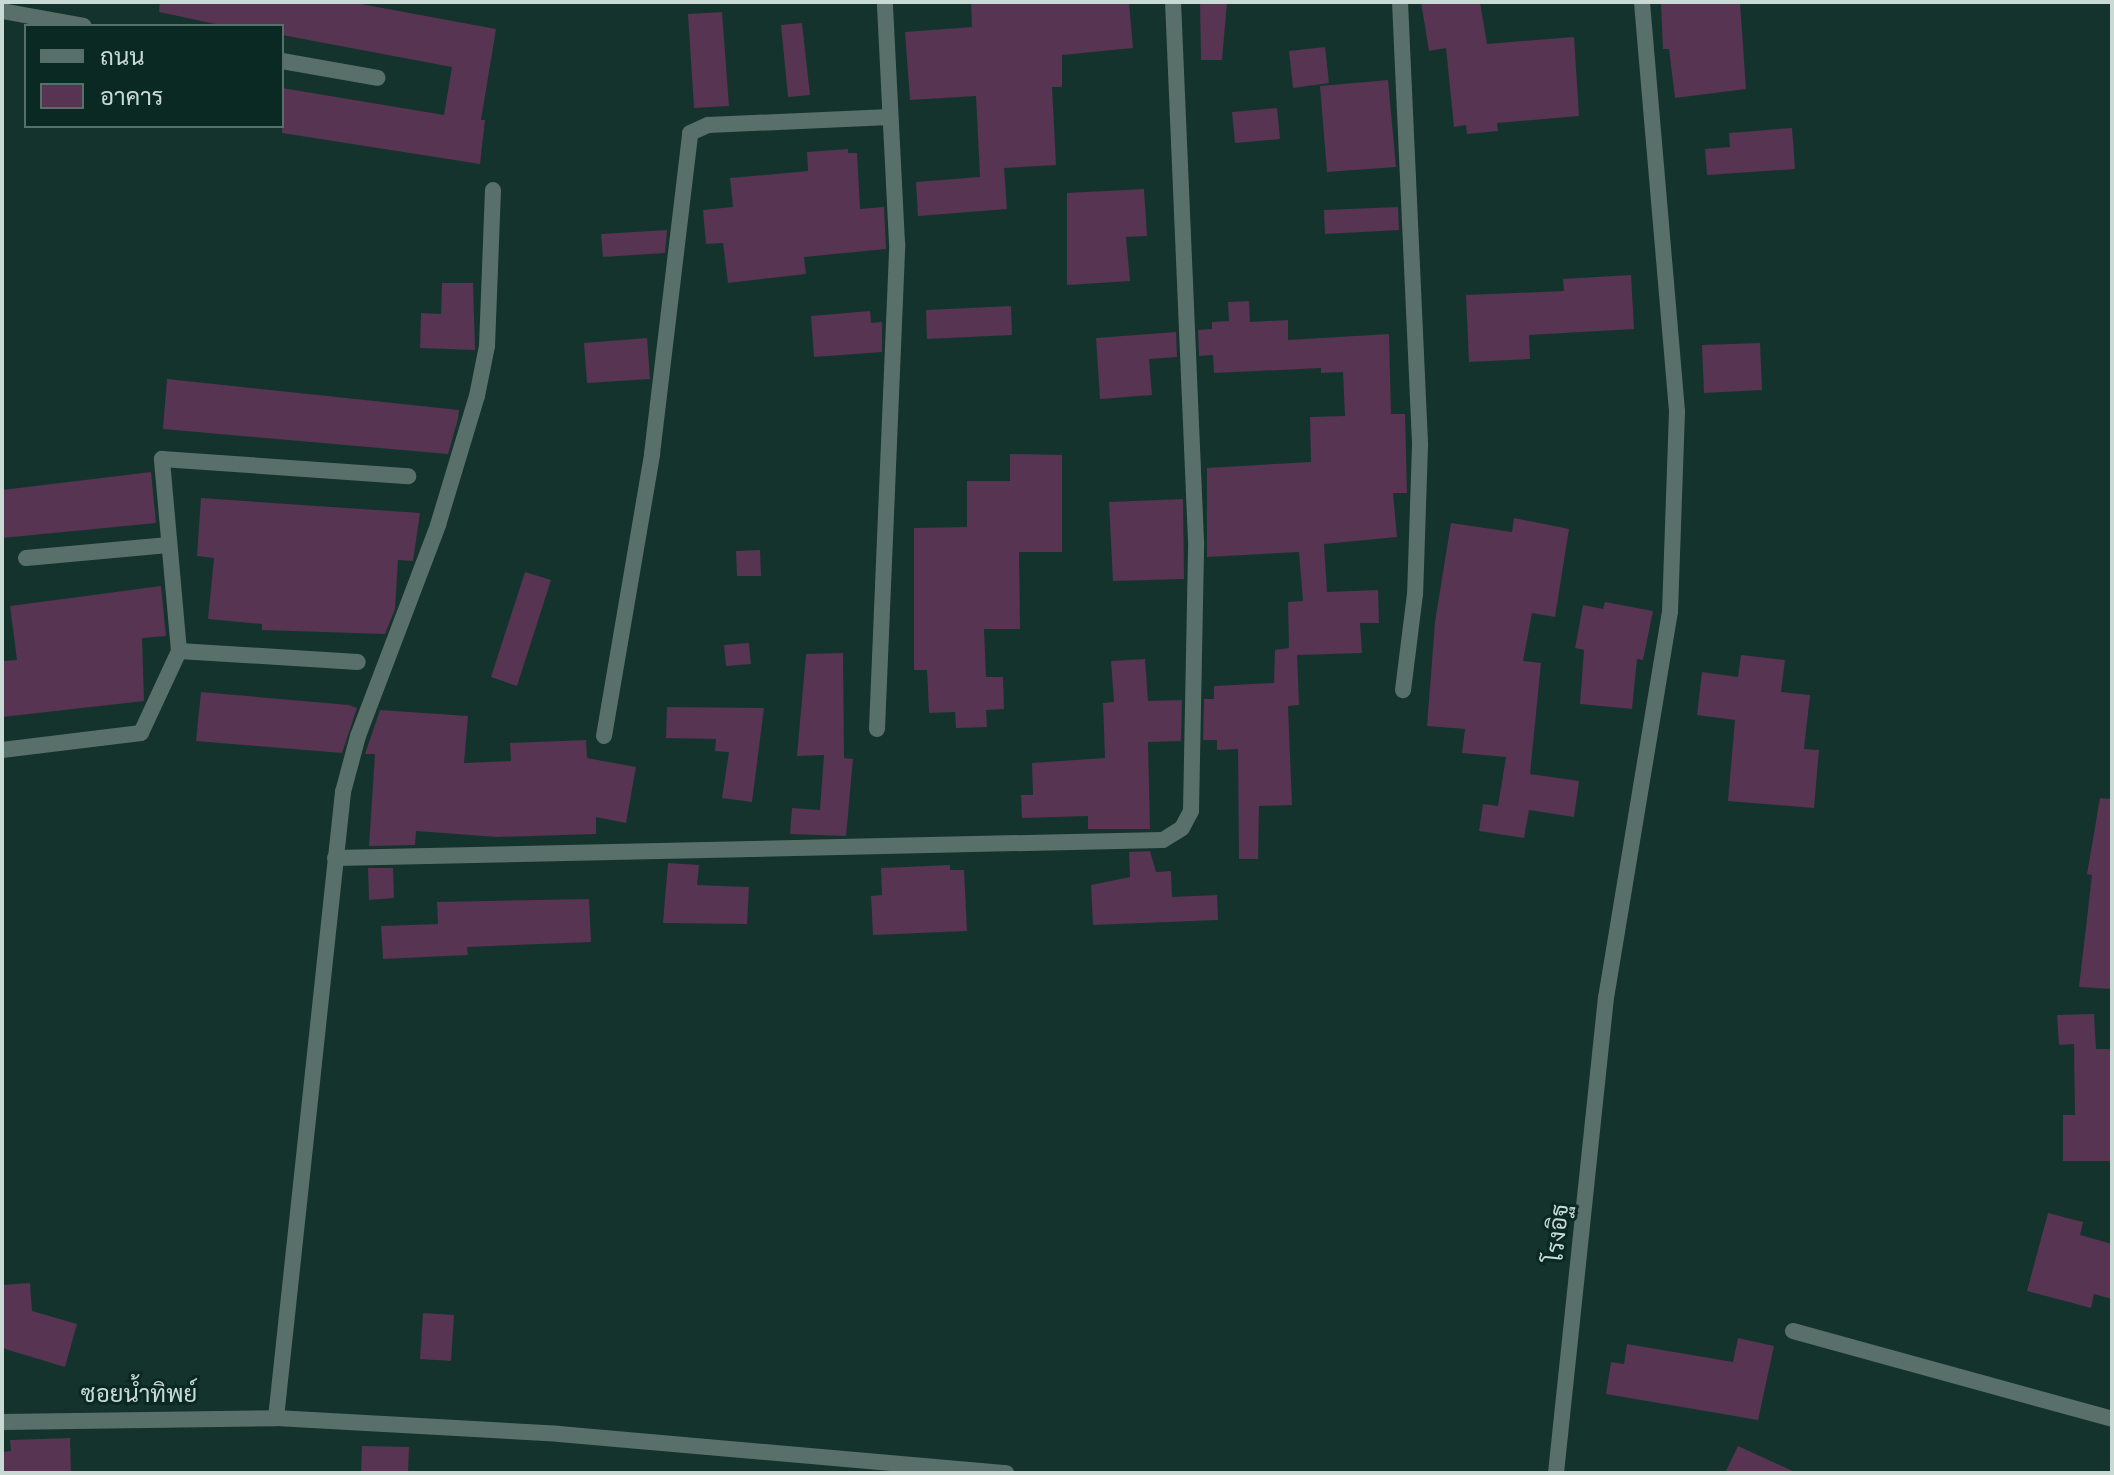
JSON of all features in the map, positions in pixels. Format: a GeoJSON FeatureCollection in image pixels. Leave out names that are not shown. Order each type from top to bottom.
{"type":"FeatureCollection","features":[{"type":"Feature","properties":{"kind":"street"},"geometry":{"type":"LineString","coordinates":[[877,729],[896,282],[885,2]]}},
{"type":"Feature","properties":{"kind":"street"},"geometry":{"type":"LineString","coordinates":[[335,858],[1163,840],[1182,828],[1191,811],[1196,541],[1173,2]]}},
{"type":"Feature","properties":{"kind":"street"},"geometry":{"type":"LineString","coordinates":[[1400,2],[1420,446],[1415,594],[1403,690]]}},
{"type":"Feature","properties":{"kind":"street","name":"โรงอิฐ"},"geometry":{"type":"LineString","coordinates":[[1556,1473],[1606,998],[1670,612],[1677,411],[1642,2]]}},
{"type":"Feature","properties":{"kind":"street"},"geometry":{"type":"LineString","coordinates":[[2,11],[73,24]]}},
{"type":"Feature","properties":{"kind":"street"},"geometry":{"type":"LineString","coordinates":[[284,61],[378,78]]}},
{"type":"Feature","properties":{"kind":"street"},"geometry":{"type":"LineString","coordinates":[[604,736],[652,454],[690,133],[708,125],[890,117]]}},
{"type":"Feature","properties":{"kind":"street"},"geometry":{"type":"LineString","coordinates":[[276,1418],[343,792],[358,736],[438,525],[477,396],[487,346],[493,190]]}},
{"type":"Feature","properties":{"kind":"street"},"geometry":{"type":"LineString","coordinates":[[2,750],[141,733],[179,651],[162,459],[408,476]]}},
{"type":"Feature","properties":{"kind":"street"},"geometry":{"type":"LineString","coordinates":[[26,558],[168,545]]}},
{"type":"Feature","properties":{"kind":"street"},"geometry":{"type":"LineString","coordinates":[[179,651],[358,662]]}},
{"type":"Feature","properties":{"kind":"street"},"geometry":{"type":"LineString","coordinates":[[1793,1331],[2112,1419]]}},
{"type":"Feature","properties":{"kind":"street","name":"ซอยน้ำทิพย์"},"geometry":{"type":"LineString","coordinates":[[2,1422],[276,1418],[559,1434],[1006,1473]]}},
{"type":"Feature","properties":{"kind":"building"},"geometry":{"type":"Polygon","coordinates":[[[160,2],[350,2],[496,29],[481,120],[485,120],[480,164],[282,133],[284,88],[444,115],[452,67],[284,35],[284,24],[216,24],[159,12],[160,2]]]}},
{"type":"Feature","properties":{"kind":"building"},"geometry":{"type":"Polygon","coordinates":[[[971,2],[1129,2],[1133,48],[1062,55],[1062,87],[1052,87],[1056,165],[1004,168],[1007,209],[918,216],[916,182],[980,177],[976,96],[910,100],[905,32],[972,27],[971,2]]]}},
{"type":"Feature","properties":{"kind":"building"},"geometry":{"type":"Polygon","coordinates":[[[1200,2],[1227,2],[1222,60],[1201,60],[1200,2]]]}},
{"type":"Feature","properties":{"kind":"building"},"geometry":{"type":"Polygon","coordinates":[[[1421,2],[1480,2],[1487,44],[1574,37],[1579,116],[1497,123],[1498,131],[1467,134],[1466,125],[1454,127],[1446,48],[1429,51],[1421,2]]]}},
{"type":"Feature","properties":{"kind":"building"},"geometry":{"type":"Polygon","coordinates":[[[1740,2],[1746,89],[1675,98],[1669,49],[1663,49],[1661,4],[1740,2]]]}},
{"type":"Feature","properties":{"kind":"building"},"geometry":{"type":"Polygon","coordinates":[[[722,12],[729,106],[694,108],[688,14],[722,12]]]}},
{"type":"Feature","properties":{"kind":"building"},"geometry":{"type":"Polygon","coordinates":[[[802,23],[810,95],[788,97],[781,25],[802,23]]]}},
{"type":"Feature","properties":{"kind":"building"},"geometry":{"type":"Polygon","coordinates":[[[1325,47],[1329,83],[1293,88],[1289,51],[1325,47]]]}},
{"type":"Feature","properties":{"kind":"building"},"geometry":{"type":"Polygon","coordinates":[[[1388,80],[1396,167],[1327,172],[1320,86],[1388,80]]]}},
{"type":"Feature","properties":{"kind":"building"},"geometry":{"type":"Polygon","coordinates":[[[1277,108],[1280,139],[1235,143],[1232,112],[1277,108]]]}},
{"type":"Feature","properties":{"kind":"building"},"geometry":{"type":"Polygon","coordinates":[[[1792,128],[1795,169],[1707,175],[1705,149],[1730,147],[1729,133],[1792,128]]]}},
{"type":"Feature","properties":{"kind":"building"},"geometry":{"type":"Polygon","coordinates":[[[848,149],[848,153],[857,153],[860,209],[884,207],[886,249],[804,257],[806,274],[728,283],[723,243],[706,244],[703,210],[733,207],[730,178],[808,171],[807,152],[848,149]]]}},
{"type":"Feature","properties":{"kind":"building"},"geometry":{"type":"Polygon","coordinates":[[[1144,189],[1147,236],[1126,237],[1130,281],[1067,285],[1067,193],[1144,189]]]}},
{"type":"Feature","properties":{"kind":"building"},"geometry":{"type":"Polygon","coordinates":[[[1398,207],[1399,230],[1325,234],[1324,210],[1398,207]]]}},
{"type":"Feature","properties":{"kind":"building"},"geometry":{"type":"Polygon","coordinates":[[[667,230],[665,253],[603,257],[601,234],[667,230]]]}},
{"type":"Feature","properties":{"kind":"building"},"geometry":{"type":"Polygon","coordinates":[[[1631,275],[1634,329],[1529,335],[1530,359],[1469,362],[1466,295],[1564,291],[1563,279],[1631,275]]]}},
{"type":"Feature","properties":{"kind":"building"},"geometry":{"type":"Polygon","coordinates":[[[442,283],[473,283],[475,350],[420,348],[421,313],[441,314],[442,283]]]}},
{"type":"Feature","properties":{"kind":"building"},"geometry":{"type":"Polygon","coordinates":[[[1249,301],[1250,322],[1288,320],[1288,340],[1389,334],[1391,414],[1405,414],[1407,493],[1393,493],[1397,537],[1324,544],[1327,592],[1378,590],[1379,623],[1360,623],[1362,653],[1297,655],[1299,705],[1288,706],[1292,805],[1259,806],[1258,859],[1239,859],[1238,749],[1217,750],[1217,740],[1203,740],[1204,699],[1214,699],[1214,686],[1274,683],[1275,650],[1289,648],[1288,602],[1303,601],[1299,552],[1207,557],[1207,468],[1311,462],[1310,417],[1345,416],[1343,372],[1321,373],[1321,368],[1214,373],[1213,355],[1199,356],[1198,330],[1212,329],[1212,322],[1229,321],[1228,302],[1249,301]]]}},
{"type":"Feature","properties":{"kind":"building"},"geometry":{"type":"Polygon","coordinates":[[[1011,306],[1012,335],[927,339],[926,310],[1011,306]]]}},
{"type":"Feature","properties":{"kind":"building"},"geometry":{"type":"Polygon","coordinates":[[[870,311],[871,323],[882,322],[882,352],[814,357],[811,316],[870,311]]]}},
{"type":"Feature","properties":{"kind":"building"},"geometry":{"type":"Polygon","coordinates":[[[1176,332],[1177,357],[1149,359],[1152,395],[1100,399],[1096,338],[1176,332]]]}},
{"type":"Feature","properties":{"kind":"building"},"geometry":{"type":"Polygon","coordinates":[[[647,338],[650,379],[587,383],[584,343],[647,338]]]}},
{"type":"Feature","properties":{"kind":"building"},"geometry":{"type":"Polygon","coordinates":[[[1760,343],[1762,390],[1704,393],[1702,345],[1760,343]]]}},
{"type":"Feature","properties":{"kind":"building"},"geometry":{"type":"Polygon","coordinates":[[[167,379],[459,410],[458,419],[448,454],[163,429],[167,379]]]}},
{"type":"Feature","properties":{"kind":"building"},"geometry":{"type":"Polygon","coordinates":[[[1010,454],[1062,455],[1062,552],[1019,552],[1020,629],[984,629],[986,677],[1003,677],[1004,709],[986,710],[987,727],[956,728],[955,712],[929,713],[927,670],[914,670],[914,528],[967,527],[967,481],[1010,481],[1010,454]]]}},
{"type":"Feature","properties":{"kind":"building"},"geometry":{"type":"Polygon","coordinates":[[[151,472],[156,523],[2,538],[2,490],[151,472]]]}},
{"type":"Feature","properties":{"kind":"building"},"geometry":{"type":"Polygon","coordinates":[[[201,498],[420,513],[413,561],[398,560],[395,609],[385,634],[262,630],[262,624],[208,619],[214,558],[197,556],[201,498]]]}},
{"type":"Feature","properties":{"kind":"building"},"geometry":{"type":"Polygon","coordinates":[[[1183,499],[1184,579],[1113,581],[1109,502],[1183,499]]]}},
{"type":"Feature","properties":{"kind":"building"},"geometry":{"type":"Polygon","coordinates":[[[1514,518],[1569,529],[1555,617],[1532,613],[1523,661],[1541,663],[1530,774],[1579,781],[1574,817],[1529,810],[1524,838],[1479,831],[1483,804],[1498,806],[1506,757],[1462,753],[1465,729],[1427,726],[1435,622],[1451,523],[1512,532],[1514,518]]]}},
{"type":"Feature","properties":{"kind":"building"},"geometry":{"type":"Polygon","coordinates":[[[760,550],[761,576],[737,576],[736,551],[760,550]]]}},
{"type":"Feature","properties":{"kind":"building"},"geometry":{"type":"Polygon","coordinates":[[[525,572],[551,580],[517,686],[491,677],[525,572]]]}},
{"type":"Feature","properties":{"kind":"building"},"geometry":{"type":"Polygon","coordinates":[[[161,586],[166,636],[142,638],[144,701],[2,717],[2,661],[17,660],[10,606],[161,586]]]}},
{"type":"Feature","properties":{"kind":"building"},"geometry":{"type":"Polygon","coordinates":[[[1605,602],[1653,611],[1643,660],[1637,659],[1632,709],[1580,704],[1584,650],[1575,648],[1583,605],[1603,609],[1605,602]]]}},
{"type":"Feature","properties":{"kind":"building"},"geometry":{"type":"Polygon","coordinates":[[[749,643],[751,664],[726,666],[724,645],[749,643]]]}},
{"type":"Feature","properties":{"kind":"building"},"geometry":{"type":"Polygon","coordinates":[[[843,653],[844,758],[853,759],[846,836],[790,834],[792,808],[820,810],[824,755],[797,756],[806,654],[843,653]]]}},
{"type":"Feature","properties":{"kind":"building"},"geometry":{"type":"Polygon","coordinates":[[[1741,655],[1785,660],[1781,692],[1810,695],[1804,749],[1819,750],[1814,808],[1728,801],[1735,720],[1697,715],[1702,672],[1738,677],[1741,655]]]}},
{"type":"Feature","properties":{"kind":"building"},"geometry":{"type":"Polygon","coordinates":[[[1145,659],[1148,701],[1182,700],[1181,741],[1148,742],[1150,829],[1088,829],[1088,816],[1022,818],[1021,795],[1033,795],[1032,763],[1105,758],[1103,703],[1114,702],[1111,661],[1145,659]]]}},
{"type":"Feature","properties":{"kind":"building"},"geometry":{"type":"Polygon","coordinates":[[[201,692],[357,708],[342,753],[196,741],[201,692]]]}},
{"type":"Feature","properties":{"kind":"building"},"geometry":{"type":"Polygon","coordinates":[[[667,707],[764,708],[752,802],[722,798],[729,752],[715,751],[716,739],[666,738],[667,707]]]}},
{"type":"Feature","properties":{"kind":"building"},"geometry":{"type":"Polygon","coordinates":[[[380,710],[468,716],[464,763],[511,761],[510,743],[586,740],[587,758],[636,767],[626,823],[596,817],[596,834],[497,837],[416,831],[415,845],[369,846],[375,754],[365,754],[380,710]]]}},
{"type":"Feature","properties":{"kind":"building"},"geometry":{"type":"Polygon","coordinates":[[[2100,798],[2112,799],[2112,989],[2079,987],[2092,875],[2087,874],[2100,798]]]}},
{"type":"Feature","properties":{"kind":"building"},"geometry":{"type":"Polygon","coordinates":[[[1150,851],[1156,872],[1171,871],[1172,897],[1217,895],[1218,920],[1093,925],[1091,885],[1130,877],[1129,852],[1150,851]]]}},
{"type":"Feature","properties":{"kind":"building"},"geometry":{"type":"Polygon","coordinates":[[[668,863],[699,865],[697,885],[749,887],[747,924],[663,923],[668,863]]]}},
{"type":"Feature","properties":{"kind":"building"},"geometry":{"type":"Polygon","coordinates":[[[950,865],[950,870],[964,870],[967,931],[873,935],[871,896],[882,895],[881,868],[950,865]]]}},
{"type":"Feature","properties":{"kind":"building"},"geometry":{"type":"Polygon","coordinates":[[[368,868],[393,868],[394,898],[369,900],[368,868]]]}},
{"type":"Feature","properties":{"kind":"building"},"geometry":{"type":"Polygon","coordinates":[[[589,899],[591,942],[467,947],[468,955],[383,959],[381,926],[438,924],[437,902],[589,899]]]}},
{"type":"Feature","properties":{"kind":"building"},"geometry":{"type":"Polygon","coordinates":[[[2094,1014],[2096,1049],[2112,1049],[2112,1161],[2063,1161],[2063,1115],[2075,1115],[2074,1044],[2059,1045],[2057,1015],[2094,1014]]]}},
{"type":"Feature","properties":{"kind":"building"},"geometry":{"type":"Polygon","coordinates":[[[2048,1213],[2083,1222],[2080,1235],[2112,1244],[2112,1299],[2094,1294],[2091,1308],[2027,1291],[2048,1213]]]}},
{"type":"Feature","properties":{"kind":"building"},"geometry":{"type":"Polygon","coordinates":[[[30,1283],[32,1311],[77,1324],[65,1367],[2,1348],[2,1285],[30,1283]]]}},
{"type":"Feature","properties":{"kind":"building"},"geometry":{"type":"Polygon","coordinates":[[[423,1313],[454,1315],[451,1361],[420,1359],[423,1313]]]}},
{"type":"Feature","properties":{"kind":"building"},"geometry":{"type":"Polygon","coordinates":[[[1738,1338],[1774,1346],[1758,1420],[1606,1394],[1611,1362],[1624,1364],[1627,1344],[1733,1362],[1738,1338]]]}},
{"type":"Feature","properties":{"kind":"building"},"geometry":{"type":"Polygon","coordinates":[[[70,1438],[71,1473],[2,1473],[2,1452],[11,1451],[10,1440],[70,1438]]]}},
{"type":"Feature","properties":{"kind":"building"},"geometry":{"type":"Polygon","coordinates":[[[362,1446],[409,1447],[408,1473],[361,1473],[362,1446]]]}},
{"type":"Feature","properties":{"kind":"building"},"geometry":{"type":"Polygon","coordinates":[[[1738,1446],[1797,1473],[1725,1473],[1738,1446]]]}}]}
